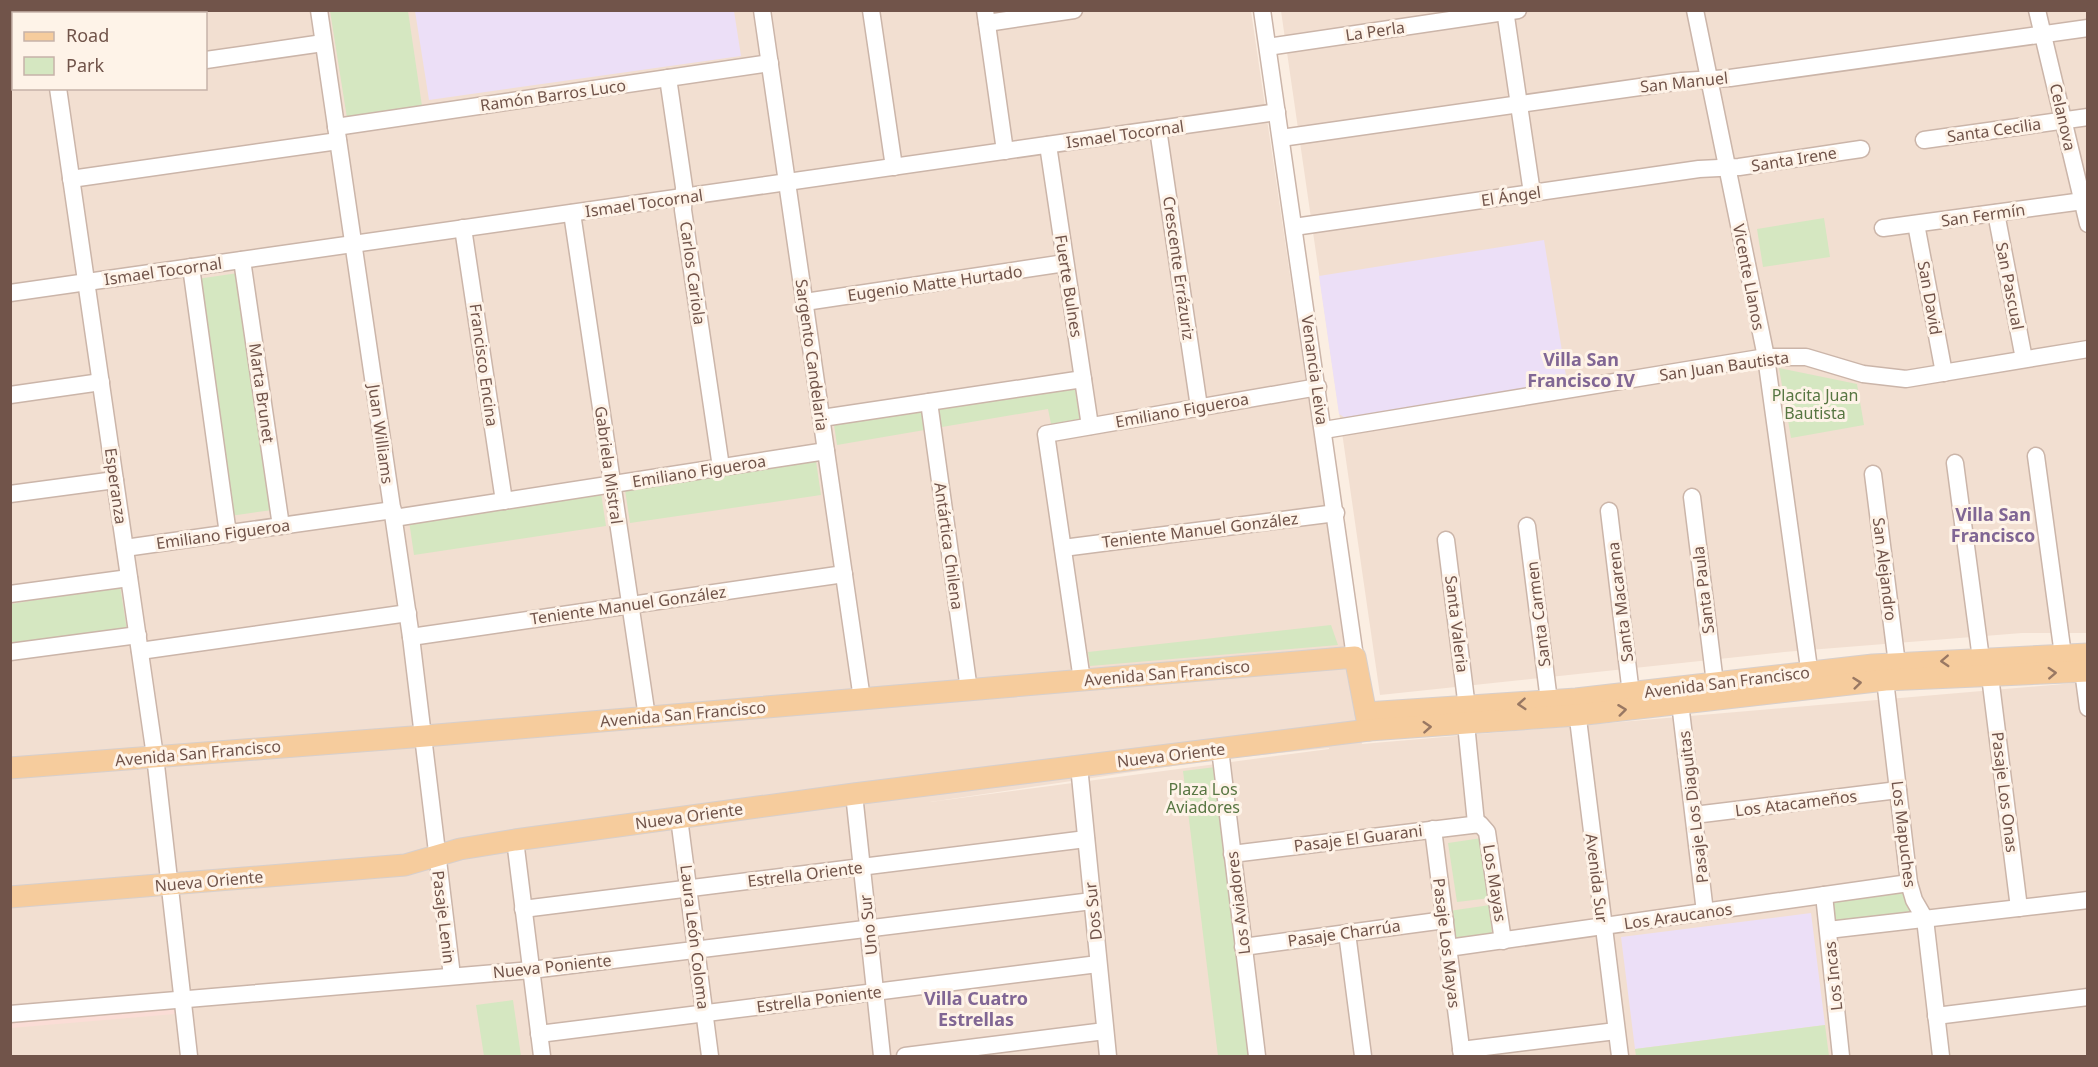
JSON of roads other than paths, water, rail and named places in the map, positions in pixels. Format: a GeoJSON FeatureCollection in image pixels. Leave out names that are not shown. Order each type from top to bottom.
{"type":"FeatureCollection","features":[{"type":"Feature","properties":{"kind":"main road","name":"Avenida San Francisco"},"geometry":{"type":"LineString","coordinates":[[1986,667],[2063,655],[2086,665]]}},
{"type":"Feature","properties":{"kind":"main road","name":"Avenida San Francisco"},"geometry":{"type":"LineString","coordinates":[[10,768],[424,736],[1355,657]]}},
{"type":"Feature","properties":{"kind":"main road","name":"Venancia Leiva"},"geometry":{"type":"LineString","coordinates":[[1355,657],[1368,722]]}},
{"type":"Feature","properties":{"kind":"main road","name":"Avenida San Francisco"},"geometry":{"type":"LineString","coordinates":[[1466,716],[1549,701],[1576,707],[1631,694],[1715,683],[1810,680],[1891,672],[1986,667],[2086,665]]}},
{"type":"Feature","properties":{"kind":"main road","name":"Avenida San Francisco"},"geometry":{"type":"LineString","coordinates":[[1368,722],[1576,707],[1680,703],[1810,680]]}},
{"type":"Feature","properties":{"kind":"main road","name":"Nueva Oriente"},"geometry":{"type":"LineString","coordinates":[[10,897],[405,865],[475,846],[515,840],[1220,748],[1368,722]]}},
{"type":"Feature","properties":{"kind":"street","name":"Juan Williams"},"geometry":{"type":"LineString","coordinates":[[319,10],[408,613],[437,857]]}},
{"type":"Feature","properties":{"kind":"street","name":"Sargento Candelaria"},"geometry":{"type":"LineString","coordinates":[[762,10],[862,699]]}},
{"type":"Feature","properties":{"kind":"street"},"geometry":{"type":"LineString","coordinates":[[871,10],[894,167]]}},
{"type":"Feature","properties":{"kind":"street"},"geometry":{"type":"LineString","coordinates":[[1005,151],[986,17],[1074,10]]}},
{"type":"Feature","properties":{"kind":"street","name":"Venancia Leiva"},"geometry":{"type":"LineString","coordinates":[[1262,10],[1355,657]]}},
{"type":"Feature","properties":{"kind":"street","name":"Vicente Llanos"},"geometry":{"type":"LineString","coordinates":[[1695,10],[1766,357],[1810,680]]}},
{"type":"Feature","properties":{"kind":"street","name":"Celanova"},"geometry":{"type":"LineString","coordinates":[[2037,10],[2088,224]]}},
{"type":"Feature","properties":{"kind":"street"},"geometry":{"type":"LineString","coordinates":[[1509,11],[1532,193]]}},
{"type":"Feature","properties":{"kind":"street","name":"La Perla"},"geometry":{"type":"LineString","coordinates":[[1268,47],[1509,11]]}},
{"type":"Feature","properties":{"kind":"street","name":"San Manuel"},"geometry":{"type":"LineString","coordinates":[[1281,138],[2088,28]]}},
{"type":"Feature","properties":{"kind":"street"},"geometry":{"type":"LineString","coordinates":[[207,60],[323,43]]}},
{"type":"Feature","properties":{"kind":"street","name":"Ramón Barros Luco"},"geometry":{"type":"LineString","coordinates":[[71,180],[668,78],[770,63]]}},
{"type":"Feature","properties":{"kind":"street","name":"Carlos Cariola"},"geometry":{"type":"LineString","coordinates":[[668,78],[684,197],[683,210],[721,467]]}},
{"type":"Feature","properties":{"kind":"street","name":"Esperanza"},"geometry":{"type":"LineString","coordinates":[[58,90],[155,756],[189,1056]]}},
{"type":"Feature","properties":{"kind":"street","name":"Ismael Tocornal"},"geometry":{"type":"LineString","coordinates":[[10,293],[1277,112]]}},
{"type":"Feature","properties":{"kind":"street","name":"Santa Cecilia"},"geometry":{"type":"LineString","coordinates":[[1924,140],[2088,117]]}},
{"type":"Feature","properties":{"kind":"street","name":"Crescente Errázuriz"},"geometry":{"type":"LineString","coordinates":[[1158,129],[1199,407]]}},
{"type":"Feature","properties":{"kind":"street","name":"Fuerte Bulnes"},"geometry":{"type":"LineString","coordinates":[[1048,145],[1090,426]]}},
{"type":"Feature","properties":{"kind":"street","name":"Santa Irene"},"geometry":{"type":"LineString","coordinates":[[1727,166],[1739,167],[1861,149]]}},
{"type":"Feature","properties":{"kind":"street","name":"El Ángel"},"geometry":{"type":"LineString","coordinates":[[1294,227],[1727,166]]}},
{"type":"Feature","properties":{"kind":"street","name":"San Fermín"},"geometry":{"type":"LineString","coordinates":[[1883,228],[2083,201]]}},
{"type":"Feature","properties":{"kind":"street","name":"Gabriela Mistral"},"geometry":{"type":"LineString","coordinates":[[572,213],[647,717]]}},
{"type":"Feature","properties":{"kind":"street","name":"San Pascual"},"geometry":{"type":"LineString","coordinates":[[1996,213],[2024,360]]}},
{"type":"Feature","properties":{"kind":"street","name":"San David"},"geometry":{"type":"LineString","coordinates":[[1917,224],[1944,373]]}},
{"type":"Feature","properties":{"kind":"street","name":"Francisco Encina"},"geometry":{"type":"LineString","coordinates":[[463,228],[504,501]]}},
{"type":"Feature","properties":{"kind":"street","name":"Marta Brunet"},"geometry":{"type":"LineString","coordinates":[[242,260],[281,526]]}},
{"type":"Feature","properties":{"kind":"street","name":"Eugenio Matte Hurtado"},"geometry":{"type":"LineString","coordinates":[[805,302],[1065,263]]}},
{"type":"Feature","properties":{"kind":"street"},"geometry":{"type":"LineString","coordinates":[[191,267],[228,534]]}},
{"type":"Feature","properties":{"kind":"street","name":"San Juan Bautista"},"geometry":{"type":"LineString","coordinates":[[1324,430],[1766,357],[1806,357],[1886,378],[1906,379],[2088,349]]}},
{"type":"Feature","properties":{"kind":"street"},"geometry":{"type":"LineString","coordinates":[[822,418],[1083,379]]}},
{"type":"Feature","properties":{"kind":"street"},"geometry":{"type":"LineString","coordinates":[[10,395],[100,382]]}},
{"type":"Feature","properties":{"kind":"street","name":"Emiliano Figueroa"},"geometry":{"type":"LineString","coordinates":[[1063,548],[1046,434],[1318,387]]}},
{"type":"Feature","properties":{"kind":"street","name":"Antártica Chilena"},"geometry":{"type":"LineString","coordinates":[[929,402],[969,690]]}},
{"type":"Feature","properties":{"kind":"street","name":"Emiliano Figueroa"},"geometry":{"type":"LineString","coordinates":[[125,548],[281,526],[504,501],[826,451]]}},
{"type":"Feature","properties":{"kind":"street"},"geometry":{"type":"LineString","coordinates":[[2036,456],[2063,655]]}},
{"type":"Feature","properties":{"kind":"street","name":"Pasaje Los Onas"},"geometry":{"type":"LineString","coordinates":[[1955,463],[2019,908]]}},
{"type":"Feature","properties":{"kind":"street","name":"San Alejandro"},"geometry":{"type":"LineString","coordinates":[[1873,474],[1891,672]]}},
{"type":"Feature","properties":{"kind":"street"},"geometry":{"type":"LineString","coordinates":[[10,494],[115,480]]}},
{"type":"Feature","properties":{"kind":"street","name":"Santa Paula"},"geometry":{"type":"LineString","coordinates":[[1692,497],[1715,683]]}},
{"type":"Feature","properties":{"kind":"street","name":"Santa Macarena"},"geometry":{"type":"LineString","coordinates":[[1609,511],[1631,694]]}},
{"type":"Feature","properties":{"kind":"street","name":"Teniente Manuel González"},"geometry":{"type":"LineString","coordinates":[[1063,548],[1336,513]]}},
{"type":"Feature","properties":{"kind":"street","name":"Santa Carmen"},"geometry":{"type":"LineString","coordinates":[[1527,526],[1549,701]]}},
{"type":"Feature","properties":{"kind":"street","name":"Santa Valeria"},"geometry":{"type":"LineString","coordinates":[[1446,540],[1466,716]]}},
{"type":"Feature","properties":{"kind":"street"},"geometry":{"type":"LineString","coordinates":[[1063,548],[1082,680]]}},
{"type":"Feature","properties":{"kind":"street","name":"Teniente Manuel González"},"geometry":{"type":"LineString","coordinates":[[411,637],[844,574]]}},
{"type":"Feature","properties":{"kind":"street"},"geometry":{"type":"LineString","coordinates":[[10,594],[129,578]]}},
{"type":"Feature","properties":{"kind":"street"},"geometry":{"type":"LineString","coordinates":[[10,652],[139,643],[408,613]]}},
{"type":"Feature","properties":{"kind":"street"},"geometry":{"type":"LineString","coordinates":[[2086,665],[2088,708]]}},
{"type":"Feature","properties":{"kind":"street","name":"Los Mapuches"},"geometry":{"type":"LineString","coordinates":[[1891,672],[1898,790],[1909,884],[1914,900],[1925,919],[1941,1056]]}},
{"type":"Feature","properties":{"kind":"street","name":"Pasaje Los Diaguitas"},"geometry":{"type":"LineString","coordinates":[[1680,703],[1705,912]]}},
{"type":"Feature","properties":{"kind":"street","name":"Avenida Sur"},"geometry":{"type":"LineString","coordinates":[[1576,707],[1620,1056]]}},
{"type":"Feature","properties":{"kind":"street","name":"Los Mayas"},"geometry":{"type":"LineString","coordinates":[[1466,716],[1480,824],[1503,941]]}},
{"type":"Feature","properties":{"kind":"street","name":"Los Aviadores"},"geometry":{"type":"LineString","coordinates":[[1220,748],[1257,1056]]}},
{"type":"Feature","properties":{"kind":"street","name":"Dos Sur"},"geometry":{"type":"LineString","coordinates":[[1079,766],[1108,1056]]}},
{"type":"Feature","properties":{"kind":"street","name":"Los Atacameños"},"geometry":{"type":"LineString","coordinates":[[1694,815],[1898,790]]}},
{"type":"Feature","properties":{"kind":"street","name":"Uno Sur"},"geometry":{"type":"LineString","coordinates":[[854,794],[882,1056]]}},
{"type":"Feature","properties":{"kind":"street","name":"Laura León Coloma"},"geometry":{"type":"LineString","coordinates":[[679,818],[710,1056]]}},
{"type":"Feature","properties":{"kind":"street","name":"Pasaje El Guarani"},"geometry":{"type":"LineString","coordinates":[[1232,854],[1480,824]]}},
{"type":"Feature","properties":{"kind":"street","name":"Pasaje Los Mayas"},"geometry":{"type":"LineString","coordinates":[[1433,829],[1461,1053]]}},
{"type":"Feature","properties":{"kind":"street","name":"Estrella Oriente"},"geometry":{"type":"LineString","coordinates":[[523,909],[1086,839]]}},
{"type":"Feature","properties":{"kind":"street"},"geometry":{"type":"LineString","coordinates":[[515,840],[542,1056]]}},
{"type":"Feature","properties":{"kind":"street","name":"Pasaje Lenin"},"geometry":{"type":"LineString","coordinates":[[437,857],[452,976]]}},
{"type":"Feature","properties":{"kind":"street","name":"Los Araucanos"},"geometry":{"type":"LineString","coordinates":[[1448,948],[1909,884]]}},
{"type":"Feature","properties":{"kind":"street","name":"Los Incas"},"geometry":{"type":"LineString","coordinates":[[1824,895],[1841,1056]]}},
{"type":"Feature","properties":{"kind":"street"},"geometry":{"type":"LineString","coordinates":[[1828,930],[2088,900]]}},
{"type":"Feature","properties":{"kind":"street","name":"Nueva Poniente"},"geometry":{"type":"LineString","coordinates":[[10,1014],[531,970],[1092,901]]}},
{"type":"Feature","properties":{"kind":"street","name":"Pasaje Charrúa"},"geometry":{"type":"LineString","coordinates":[[1244,946],[1444,920]]}},
{"type":"Feature","properties":{"kind":"street"},"geometry":{"type":"LineString","coordinates":[[1347,933],[1363,1056]]}},
{"type":"Feature","properties":{"kind":"street","name":"Estrella Poniente"},"geometry":{"type":"LineString","coordinates":[[539,1034],[1098,964]]}},
{"type":"Feature","properties":{"kind":"street"},"geometry":{"type":"LineString","coordinates":[[1936,1016],[2088,997]]}},
{"type":"Feature","properties":{"kind":"street"},"geometry":{"type":"LineString","coordinates":[[905,1056],[1105,1031]]}},
{"type":"Feature","properties":{"kind":"street"},"geometry":{"type":"LineString","coordinates":[[1461,1053],[1616,1031]]}},
{"type":"Feature","properties":{"kind":"district","name":"Villa San Francisco IV"},"geometry":{"type":"Point","coordinates":[1581,370]}},
{"type":"Feature","properties":{"kind":"district","name":"Villa San Francisco"},"geometry":{"type":"Point","coordinates":[1993,525]}},
{"type":"Feature","properties":{"kind":"district","name":"Villa Cuatro Estrellas"},"geometry":{"type":"Point","coordinates":[976,1009]}},
{"type":"Feature","properties":{"kind":"park label","name":"Placita Juan Bautista"},"geometry":{"type":"Point","coordinates":[1815,404]}},
{"type":"Feature","properties":{"kind":"park label","name":"Plaza Los Aviadores"},"geometry":{"type":"Point","coordinates":[1203,798]}}]}
